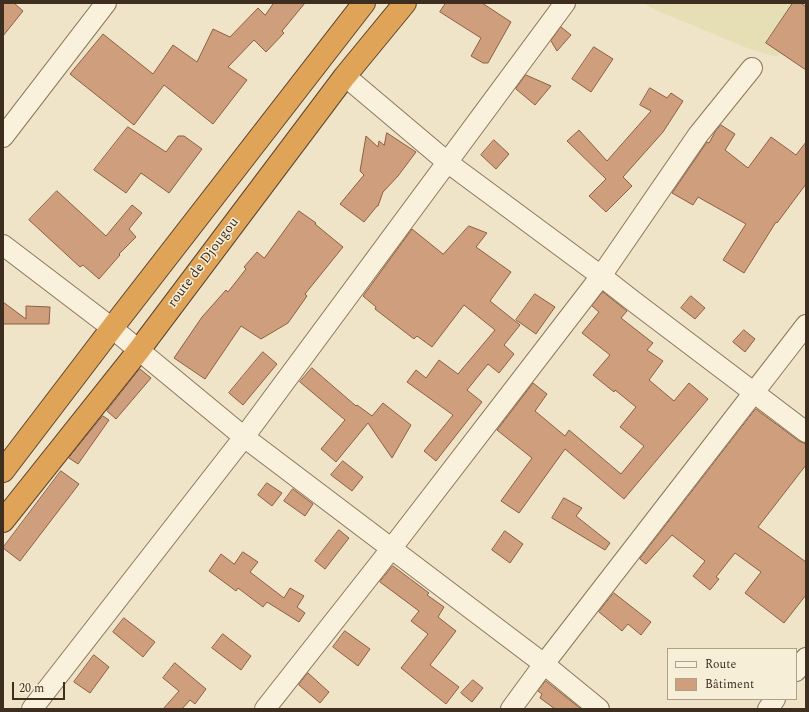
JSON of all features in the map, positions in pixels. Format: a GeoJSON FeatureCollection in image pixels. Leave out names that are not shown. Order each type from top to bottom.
{"type":"FeatureCollection","features":[{"type":"Feature","properties":{"kind":"highway"},"geometry":{"type":"LineString","coordinates":[[3,471],[364,3]]}},
{"type":"Feature","properties":{"kind":"highway","name":"route de Djougou"},"geometry":{"type":"LineString","coordinates":[[3,521],[139,350],[345,76],[404,3]]}},
{"type":"Feature","properties":{"kind":"street"},"geometry":{"type":"LineString","coordinates":[[3,137],[106,3]]}},
{"type":"Feature","properties":{"kind":"street"},"geometry":{"type":"LineString","coordinates":[[32,709],[244,437],[565,3]]}},
{"type":"Feature","properties":{"kind":"street"},"geometry":{"type":"LineString","coordinates":[[265,709],[391,549],[601,276],[698,135],[752,68]]}},
{"type":"Feature","properties":{"kind":"street"},"geometry":{"type":"LineString","coordinates":[[345,76],[447,162],[601,276],[806,432]]}},
{"type":"Feature","properties":{"kind":"street"},"geometry":{"type":"LineString","coordinates":[[3,245],[112,328],[244,437],[544,664],[599,709]]}},
{"type":"Feature","properties":{"kind":"street"},"geometry":{"type":"LineString","coordinates":[[511,709],[544,664],[806,325]]}},
{"type":"Feature","properties":{"kind":"street"},"geometry":{"type":"LineString","coordinates":[[797,670],[806,658]]}},
{"type":"Feature","properties":{"kind":"street"},"geometry":{"type":"LineString","coordinates":[[768,709],[775,700]]}},
{"type":"Feature","properties":{"kind":"shaded area"},"geometry":{"type":"Polygon","coordinates":[[[643,3],[806,3],[806,22],[777,57],[747,48],[656,10],[643,3]]]}},
{"type":"Feature","properties":{"kind":"building"},"geometry":{"type":"Polygon","coordinates":[[[3,3],[14,3],[23,11],[3,36],[3,3]]]}},
{"type":"Feature","properties":{"kind":"building"},"geometry":{"type":"Polygon","coordinates":[[[274,3],[305,3],[282,31],[284,33],[266,52],[254,40],[228,67],[247,80],[213,124],[164,85],[134,125],[70,74],[103,34],[153,74],[173,45],[197,62],[213,29],[230,37],[258,8],[265,15],[274,3]]]}},
{"type":"Feature","properties":{"kind":"building"},"geometry":{"type":"Polygon","coordinates":[[[446,3],[482,3],[511,22],[488,63],[483,63],[471,56],[481,38],[440,12],[446,3]]]}},
{"type":"Feature","properties":{"kind":"building"},"geometry":{"type":"Polygon","coordinates":[[[793,3],[801,3],[806,7],[806,70],[766,43],[793,3]]]}},
{"type":"Feature","properties":{"kind":"building"},"geometry":{"type":"Polygon","coordinates":[[[561,27],[571,35],[557,51],[551,41],[561,27]]]}},
{"type":"Feature","properties":{"kind":"building"},"geometry":{"type":"Polygon","coordinates":[[[594,47],[613,59],[591,92],[572,79],[594,47]]]}},
{"type":"Feature","properties":{"kind":"building"},"geometry":{"type":"Polygon","coordinates":[[[526,75],[551,86],[535,105],[516,89],[526,75]]]}},
{"type":"Feature","properties":{"kind":"building"},"geometry":{"type":"Polygon","coordinates":[[[650,88],[667,98],[671,93],[683,101],[663,132],[623,177],[632,186],[606,212],[589,196],[606,179],[567,141],[579,130],[607,161],[651,111],[640,105],[650,88]]]}},
{"type":"Feature","properties":{"kind":"building"},"geometry":{"type":"Polygon","coordinates":[[[721,125],[735,134],[725,150],[748,168],[771,137],[796,155],[806,142],[806,184],[777,223],[776,222],[744,273],[723,260],[746,224],[698,197],[693,205],[672,193],[707,142],[709,143],[721,125]]]}},
{"type":"Feature","properties":{"kind":"building"},"geometry":{"type":"Polygon","coordinates":[[[128,127],[166,152],[178,136],[184,136],[202,149],[169,193],[141,173],[126,193],[94,170],[128,127]]]}},
{"type":"Feature","properties":{"kind":"building"},"geometry":{"type":"Polygon","coordinates":[[[387,133],[416,152],[398,176],[383,192],[378,206],[364,222],[340,204],[364,175],[360,171],[366,136],[378,147],[379,141],[384,145],[387,133]]]}},
{"type":"Feature","properties":{"kind":"building"},"geometry":{"type":"Polygon","coordinates":[[[494,140],[509,154],[496,169],[481,155],[494,140]]]}},
{"type":"Feature","properties":{"kind":"building"},"geometry":{"type":"Polygon","coordinates":[[[57,191],[106,236],[132,205],[142,213],[129,229],[136,237],[119,254],[120,255],[99,279],[83,265],[80,267],[29,220],[57,191]]]}},
{"type":"Feature","properties":{"kind":"building"},"geometry":{"type":"Polygon","coordinates":[[[299,211],[316,223],[315,224],[343,247],[305,294],[307,296],[288,323],[261,339],[241,326],[205,379],[174,358],[202,317],[226,290],[228,292],[246,269],[244,267],[257,252],[264,258],[299,211]]]}},
{"type":"Feature","properties":{"kind":"building"},"geometry":{"type":"Polygon","coordinates":[[[469,226],[487,233],[476,247],[511,272],[490,301],[520,325],[504,345],[514,354],[499,373],[488,364],[467,390],[482,402],[436,461],[424,451],[453,415],[407,382],[416,370],[426,378],[439,360],[458,374],[495,330],[464,305],[432,347],[417,336],[414,339],[375,309],[376,307],[363,296],[412,229],[443,254],[469,226]]]}},
{"type":"Feature","properties":{"kind":"building"},"geometry":{"type":"Polygon","coordinates":[[[603,292],[627,311],[621,318],[653,343],[647,350],[663,361],[649,380],[674,401],[689,383],[708,399],[624,499],[565,449],[519,513],[501,501],[532,458],[497,430],[533,383],[547,394],[535,411],[565,436],[569,430],[621,474],[644,446],[620,427],[636,407],[593,375],[610,355],[582,333],[599,312],[592,306],[603,292]]]}},
{"type":"Feature","properties":{"kind":"building"},"geometry":{"type":"Polygon","coordinates":[[[535,294],[555,307],[536,334],[516,320],[535,294]]]}},
{"type":"Feature","properties":{"kind":"building"},"geometry":{"type":"Polygon","coordinates":[[[691,296],[705,308],[695,319],[681,308],[691,296]]]}},
{"type":"Feature","properties":{"kind":"building"},"geometry":{"type":"Polygon","coordinates":[[[3,302],[26,319],[26,306],[50,307],[49,324],[3,324],[3,302]]]}},
{"type":"Feature","properties":{"kind":"building"},"geometry":{"type":"Polygon","coordinates":[[[744,330],[755,339],[745,352],[733,342],[744,330]]]}},
{"type":"Feature","properties":{"kind":"building"},"geometry":{"type":"Polygon","coordinates":[[[263,352],[277,364],[243,405],[229,393],[263,352]]]}},
{"type":"Feature","properties":{"kind":"building"},"geometry":{"type":"Polygon","coordinates":[[[312,368],[356,406],[357,405],[372,416],[383,403],[411,425],[392,458],[368,423],[336,462],[321,449],[345,420],[300,382],[312,368]]]}},
{"type":"Feature","properties":{"kind":"building"},"geometry":{"type":"Polygon","coordinates":[[[140,369],[151,378],[116,419],[107,411],[140,369]]]}},
{"type":"Feature","properties":{"kind":"building"},"geometry":{"type":"Polygon","coordinates":[[[756,409],[799,441],[806,444],[806,465],[758,527],[806,562],[806,595],[784,623],[745,593],[761,572],[735,553],[716,577],[719,579],[710,590],[693,576],[705,561],[672,535],[646,564],[640,559],[756,409]]]}},
{"type":"Feature","properties":{"kind":"building"},"geometry":{"type":"Polygon","coordinates":[[[103,416],[109,420],[78,464],[69,458],[103,416]]]}},
{"type":"Feature","properties":{"kind":"building"},"geometry":{"type":"Polygon","coordinates":[[[343,461],[363,477],[352,491],[331,475],[343,461]]]}},
{"type":"Feature","properties":{"kind":"building"},"geometry":{"type":"Polygon","coordinates":[[[61,471],[79,484],[20,561],[3,548],[61,471]]]}},
{"type":"Feature","properties":{"kind":"building"},"geometry":{"type":"Polygon","coordinates":[[[267,483],[282,493],[272,506],[258,495],[267,483]]]}},
{"type":"Feature","properties":{"kind":"building"},"geometry":{"type":"Polygon","coordinates":[[[293,489],[313,504],[305,516],[284,501],[293,489]]]}},
{"type":"Feature","properties":{"kind":"building"},"geometry":{"type":"Polygon","coordinates":[[[564,498],[582,508],[576,516],[610,543],[605,550],[552,518],[564,498]]]}},
{"type":"Feature","properties":{"kind":"building"},"geometry":{"type":"Polygon","coordinates":[[[339,530],[349,538],[325,569],[315,561],[339,530]]]}},
{"type":"Feature","properties":{"kind":"building"},"geometry":{"type":"Polygon","coordinates":[[[505,531],[523,544],[510,563],[492,550],[505,531]]]}},
{"type":"Feature","properties":{"kind":"building"},"geometry":{"type":"Polygon","coordinates":[[[243,552],[258,562],[250,572],[284,598],[290,588],[304,596],[297,607],[305,613],[299,622],[267,602],[263,607],[238,588],[236,591],[209,571],[221,554],[234,564],[243,552]]]}},
{"type":"Feature","properties":{"kind":"building"},"geometry":{"type":"Polygon","coordinates":[[[393,566],[429,593],[427,595],[444,607],[438,617],[456,631],[430,665],[459,687],[446,704],[401,668],[428,634],[411,621],[419,611],[380,582],[393,566]]]}},
{"type":"Feature","properties":{"kind":"building"},"geometry":{"type":"Polygon","coordinates":[[[614,593],[651,622],[641,635],[628,624],[622,631],[599,612],[614,593]]]}},
{"type":"Feature","properties":{"kind":"building"},"geometry":{"type":"Polygon","coordinates":[[[124,618],[155,642],[143,657],[113,632],[124,618]]]}},
{"type":"Feature","properties":{"kind":"building"},"geometry":{"type":"Polygon","coordinates":[[[345,631],[370,649],[358,666],[333,647],[345,631]]]}},
{"type":"Feature","properties":{"kind":"building"},"geometry":{"type":"Polygon","coordinates":[[[223,634],[251,656],[241,670],[212,648],[223,634]]]}},
{"type":"Feature","properties":{"kind":"building"},"geometry":{"type":"Polygon","coordinates":[[[94,655],[109,667],[90,693],[74,682],[94,655]]]}},
{"type":"Feature","properties":{"kind":"building"},"geometry":{"type":"Polygon","coordinates":[[[175,663],[206,689],[195,704],[190,700],[182,709],[163,709],[179,691],[163,678],[175,663]]]}},
{"type":"Feature","properties":{"kind":"building"},"geometry":{"type":"Polygon","coordinates":[[[308,673],[329,692],[320,703],[299,685],[308,673]]]}},
{"type":"Feature","properties":{"kind":"building"},"geometry":{"type":"Polygon","coordinates":[[[473,680],[483,688],[472,702],[461,693],[473,680]]]}},
{"type":"Feature","properties":{"kind":"building"},"geometry":{"type":"Polygon","coordinates":[[[546,681],[581,709],[555,709],[540,698],[542,694],[538,691],[546,681]]]}}]}
